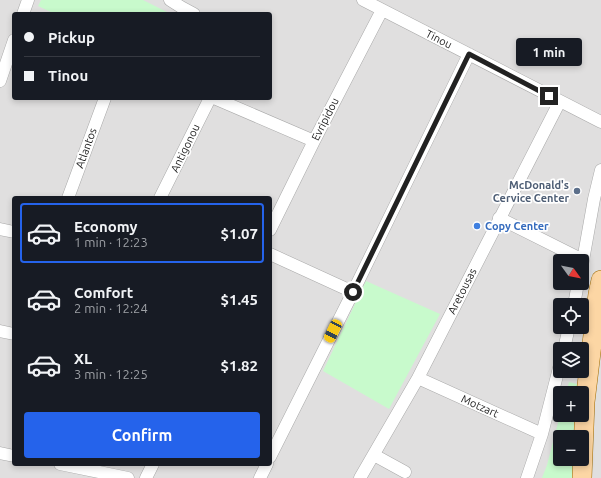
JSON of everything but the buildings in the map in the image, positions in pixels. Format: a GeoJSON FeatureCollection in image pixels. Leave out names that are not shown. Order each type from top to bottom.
{"type":"FeatureCollection","features":[{"type":"Feature","properties":{"kind":"main road"},"geometry":{"type":"LineString","coordinates":[[582,478],[585,402],[601,280]]}},
{"type":"Feature","properties":{"kind":"street"},"geometry":{"type":"LineString","coordinates":[[24,12],[28,0]]}},
{"type":"Feature","properties":{"kind":"street"},"geometry":{"type":"LineString","coordinates":[[170,0],[190,12]]}},
{"type":"Feature","properties":{"kind":"street","name":"Tinou"},"geometry":{"type":"LineString","coordinates":[[362,0],[601,122]]}},
{"type":"Feature","properties":{"kind":"street","name":"Evripidou"},"geometry":{"type":"LineString","coordinates":[[272,226],[382,10]]}},
{"type":"Feature","properties":{"kind":"street"},"geometry":{"type":"LineString","coordinates":[[0,82],[12,46]]}},
{"type":"Feature","properties":{"kind":"street"},"geometry":{"type":"LineString","coordinates":[[272,453],[353,292],[469,54]]}},
{"type":"Feature","properties":{"kind":"street","name":"Atlantos"},"geometry":{"type":"LineString","coordinates":[[69,196],[104,100]]}},
{"type":"Feature","properties":{"kind":"street","name":"Antigonou"},"geometry":{"type":"LineString","coordinates":[[161,196],[209,100]]}},
{"type":"Feature","properties":{"kind":"street"},"geometry":{"type":"LineString","coordinates":[[219,100],[314,141]]}},
{"type":"Feature","properties":{"kind":"street","name":"Aretousas"},"geometry":{"type":"LineString","coordinates":[[360,478],[418,378],[560,101]]}},
{"type":"Feature","properties":{"kind":"street"},"geometry":{"type":"LineString","coordinates":[[585,254],[594,198],[601,170]]}},
{"type":"Feature","properties":{"kind":"street"},"geometry":{"type":"LineString","coordinates":[[500,218],[566,254]]}},
{"type":"Feature","properties":{"kind":"street"},"geometry":{"type":"LineString","coordinates":[[0,229],[12,232]]}},
{"type":"Feature","properties":{"kind":"street"},"geometry":{"type":"LineString","coordinates":[[272,255],[353,292]]}},
{"type":"Feature","properties":{"kind":"street"},"geometry":{"type":"LineString","coordinates":[[0,331],[12,334]]}},
{"type":"Feature","properties":{"kind":"street","name":"Motzart"},"geometry":{"type":"LineString","coordinates":[[418,378],[542,434]]}},
{"type":"Feature","properties":{"kind":"street"},"geometry":{"type":"LineString","coordinates":[[527,478],[542,434],[556,378]]}},
{"type":"Feature","properties":{"kind":"street"},"geometry":{"type":"LineString","coordinates":[[0,453],[12,456]]}},
{"type":"Feature","properties":{"kind":"street"},"geometry":{"type":"LineString","coordinates":[[374,455],[405,472]]}},
{"type":"Feature","properties":{"kind":"street"},"geometry":{"type":"LineString","coordinates":[[71,466],[128,478]]}},
{"type":"Feature","properties":{"kind":"street"},"geometry":{"type":"LineString","coordinates":[[146,478],[152,466]]}},
{"type":"Feature","properties":{"kind":"street"},"geometry":{"type":"LineString","coordinates":[[260,478],[266,466]]}},
{"type":"Feature","properties":{"kind":"shaded area"},"geometry":{"type":"Polygon","coordinates":[[[0,0],[601,0],[601,478],[0,478],[0,0]]]}},
{"type":"Feature","properties":{"kind":"green space"},"geometry":{"type":"Polygon","coordinates":[[[41,0],[143,0],[167,12],[51,12],[38,6],[41,0]]]}},
{"type":"Feature","properties":{"kind":"green space"},"geometry":{"type":"Polygon","coordinates":[[[366,281],[440,314],[389,409],[323,371],[366,281]]]}},
{"type":"Feature","properties":{"kind":"green space"},"geometry":{"type":"Polygon","coordinates":[[[569,382],[585,386],[568,386],[569,382]]]}},
{"type":"Feature","properties":{"kind":"green space"},"geometry":{"type":"Polygon","coordinates":[[[558,422],[582,422],[582,430],[556,430],[558,422]]]}},
{"type":"Feature","properties":{"kind":"green space"},"geometry":{"type":"Polygon","coordinates":[[[553,442],[553,466],[580,466],[579,478],[542,478],[553,442]]]}},
{"type":"Feature","properties":{"kind":"place","name":"McDonald's Cervice Center"},"geometry":{"type":"Point","coordinates":[577,191]}},
{"type":"Feature","properties":{"kind":"place","name":"Copy Center"},"geometry":{"type":"Point","coordinates":[477,226]}},
{"type":"Feature","properties":{"kind":"route"},"geometry":{"type":"LineString","coordinates":[[353,292],[469,54],[549,96]]}}]}
